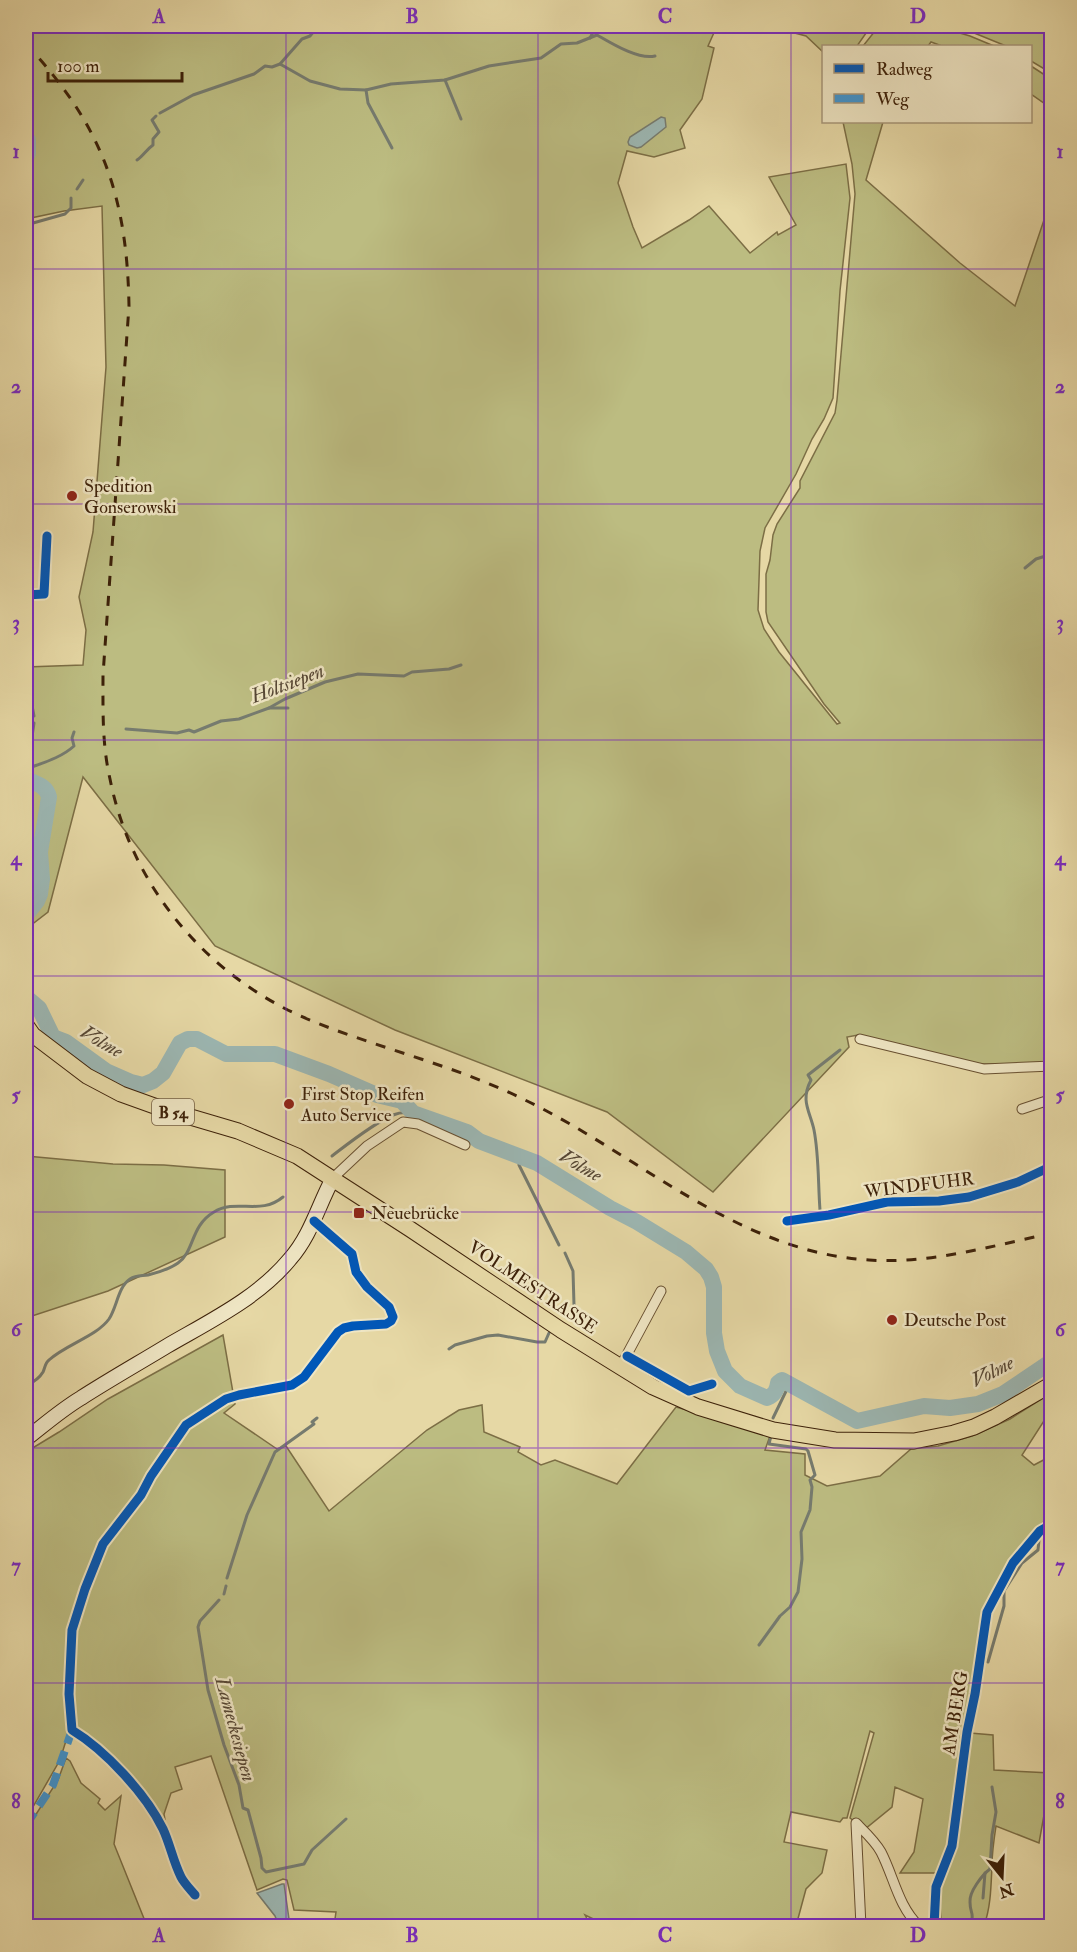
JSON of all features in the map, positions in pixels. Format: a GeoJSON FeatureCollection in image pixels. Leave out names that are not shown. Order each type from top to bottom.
{"type":"FeatureCollection","features":[{"type":"Feature","properties":{"kind":"main road","name":"VOLMESTRASSE"},"geometry":{"type":"LineString","coordinates":[[26,1025],[33,1035],[87,1076],[121,1094],[238,1131],[297,1156],[561,1330],[623,1361],[677,1399],[721,1415],[772,1430],[836,1440],[914,1441],[954,1433],[995,1417],[1052,1384]]}},
{"type":"Feature","properties":{"kind":"main road"},"geometry":{"type":"LineString","coordinates":[[26,1439],[79,1398],[222,1315],[245,1299],[289,1261],[309,1233],[333,1178]]}},
{"type":"Feature","properties":{"kind":"street"},"geometry":{"type":"LineString","coordinates":[[26,595],[44,594],[47,536]]}},
{"type":"Feature","properties":{"kind":"street"},"geometry":{"type":"LineString","coordinates":[[860,1039],[984,1069],[1052,1066]]}},
{"type":"Feature","properties":{"kind":"street"},"geometry":{"type":"LineString","coordinates":[[1022,1109],[1052,1099]]}},
{"type":"Feature","properties":{"kind":"street"},"geometry":{"type":"LineString","coordinates":[[333,1178],[367,1146],[403,1122],[418,1124],[465,1145]]}},
{"type":"Feature","properties":{"kind":"street","name":"WINDFUHR"},"geometry":{"type":"LineString","coordinates":[[787,1221],[829,1215],[887,1202],[939,1201],[969,1197],[1018,1182],[1052,1166]]}},
{"type":"Feature","properties":{"kind":"street"},"geometry":{"type":"LineString","coordinates":[[195,1896],[182,1878],[163,1829],[147,1803],[129,1781],[85,1738],[72,1730],[69,1694],[72,1630],[103,1544],[141,1495],[150,1476],[186,1425],[226,1399],[292,1385],[304,1377],[338,1332],[344,1328],[386,1324],[391,1321],[393,1317],[389,1307],[367,1287],[356,1272],[352,1254],[314,1221]]}},
{"type":"Feature","properties":{"kind":"street"},"geometry":{"type":"LineString","coordinates":[[661,1291],[623,1361],[689,1391],[712,1384]]}},
{"type":"Feature","properties":{"kind":"street","name":"AM BERG"},"geometry":{"type":"LineString","coordinates":[[934,1926],[936,1887],[952,1846],[967,1732],[987,1612],[1013,1563],[1041,1531],[1052,1524]]}},
{"type":"Feature","properties":{"kind":"street"},"geometry":{"type":"LineString","coordinates":[[861,1926],[856,1823],[868,1834],[880,1851],[898,1897],[919,1926]]}},
{"type":"Feature","properties":{"kind":"green space"},"geometry":{"type":"Polygon","coordinates":[[[26,26],[717,26],[708,46],[714,48],[702,99],[680,130],[685,148],[654,157],[627,151],[618,183],[642,248],[709,206],[750,253],[777,232],[778,235],[796,225],[769,177],[846,164],[850,198],[840,291],[833,398],[796,474],[765,528],[760,551],[758,610],[764,629],[779,652],[837,724],[840,723],[824,704],[768,622],[766,574],[777,524],[800,488],[800,481],[835,413],[855,194],[852,164],[843,123],[883,123],[866,180],[960,263],[1015,306],[1046,214],[1051,206],[1051,1064],[978,1064],[858,1035],[847,1037],[849,1047],[713,1192],[607,1112],[395,1030],[215,946],[83,777],[48,912],[26,929],[26,667],[83,665],[86,630],[79,597],[93,532],[106,367],[102,206],[26,219],[26,26]]]}},
{"type":"Feature","properties":{"kind":"green space"},"geometry":{"type":"Polygon","coordinates":[[[768,26],[871,26],[858,45],[822,45],[822,51],[806,36],[768,26]]]}},
{"type":"Feature","properties":{"kind":"green space"},"geometry":{"type":"Polygon","coordinates":[[[879,26],[936,26],[992,45],[939,45],[931,42],[929,45],[864,45],[879,26]]]}},
{"type":"Feature","properties":{"kind":"green space"},"geometry":{"type":"Polygon","coordinates":[[[957,26],[1051,26],[1051,73],[1032,62],[1032,45],[1004,45],[957,26]]]}},
{"type":"Feature","properties":{"kind":"green space"},"geometry":{"type":"Polygon","coordinates":[[[1032,67],[1051,79],[1051,108],[1032,95],[1032,67]]]}},
{"type":"Feature","properties":{"kind":"green space"},"geometry":{"type":"Polygon","coordinates":[[[26,1156],[113,1164],[225,1170],[225,1237],[108,1291],[26,1318],[26,1156]]]}},
{"type":"Feature","properties":{"kind":"green space"},"geometry":{"type":"Polygon","coordinates":[[[223,1335],[235,1404],[224,1413],[277,1449],[286,1446],[329,1511],[427,1430],[459,1410],[482,1405],[484,1432],[520,1447],[518,1452],[541,1465],[555,1460],[617,1484],[676,1407],[771,1433],[765,1450],[805,1454],[805,1475],[827,1486],[880,1476],[911,1449],[938,1446],[972,1436],[1010,1419],[1051,1393],[1051,1410],[1022,1455],[1034,1465],[1051,1456],[1051,1515],[1035,1530],[984,1612],[948,1846],[937,1873],[900,1873],[914,1852],[923,1799],[895,1787],[892,1807],[865,1829],[850,1818],[874,1733],[870,1731],[847,1818],[843,1818],[840,1822],[791,1812],[784,1842],[827,1850],[822,1873],[806,1889],[796,1926],[608,1926],[585,1915],[591,1926],[334,1926],[336,1912],[294,1910],[287,1880],[283,1879],[257,1890],[211,1756],[175,1767],[182,1789],[171,1793],[164,1814],[165,1820],[162,1822],[76,1728],[73,1720],[75,1639],[69,1731],[60,1760],[26,1819],[26,1452],[108,1399],[223,1335]]]}},
{"type":"Feature","properties":{"kind":"green space"},"geometry":{"type":"Polygon","coordinates":[[[970,1733],[993,1735],[994,1770],[1051,1773],[1051,1776],[1039,1843],[996,1826],[991,1888],[984,1926],[953,1926],[941,1922],[939,1887],[957,1848],[970,1733]]]}},
{"type":"Feature","properties":{"kind":"green space"},"geometry":{"type":"Polygon","coordinates":[[[66,1758],[70,1761],[81,1783],[100,1799],[98,1803],[105,1810],[121,1796],[114,1844],[147,1926],[26,1926],[26,1830],[58,1780],[66,1758]]]}},
{"type":"Feature","properties":{"kind":"water"},"geometry":{"type":"Polygon","coordinates":[[[661,117],[665,118],[666,127],[641,147],[629,145],[630,137],[661,117]]]}},
{"type":"Feature","properties":{"kind":"water"},"geometry":{"type":"Polygon","coordinates":[[[284,1884],[290,1926],[279,1926],[275,1916],[257,1893],[284,1884]]]}},
{"type":"Feature","properties":{"kind":"waterway"},"geometry":{"type":"LineString","coordinates":[[160,113],[193,95],[254,74],[265,66],[272,67],[280,64],[302,39],[310,36],[318,26]]}},
{"type":"Feature","properties":{"kind":"waterway"},"geometry":{"type":"LineString","coordinates":[[590,38],[596,27]]}},
{"type":"Feature","properties":{"kind":"waterway"},"geometry":{"type":"LineString","coordinates":[[366,90],[391,84],[445,80],[489,66],[541,58],[561,44],[577,43],[597,35],[641,56],[655,56]]}},
{"type":"Feature","properties":{"kind":"waterway"},"geometry":{"type":"LineString","coordinates":[[280,64],[310,81],[340,89],[366,90],[368,103],[392,148]]}},
{"type":"Feature","properties":{"kind":"waterway"},"geometry":{"type":"LineString","coordinates":[[445,80],[461,119]]}},
{"type":"Feature","properties":{"kind":"waterway"},"geometry":{"type":"LineString","coordinates":[[137,160],[153,145],[153,139],[159,132],[152,120],[156,116]]}},
{"type":"Feature","properties":{"kind":"waterway","name":"Volme"},"geometry":{"type":"LineString","coordinates":[[26,138],[28,140],[26,158]]}},
{"type":"Feature","properties":{"kind":"waterway"},"geometry":{"type":"LineString","coordinates":[[77,189],[83,180]]}},
{"type":"Feature","properties":{"kind":"waterway"},"geometry":{"type":"LineString","coordinates":[[26,225],[65,214],[71,208],[71,198]]}},
{"type":"Feature","properties":{"kind":"waterway"},"geometry":{"type":"LineString","coordinates":[[1025,568],[1036,559],[1052,554]]}},
{"type":"Feature","properties":{"kind":"waterway","name":"Holtsiepen"},"geometry":{"type":"LineString","coordinates":[[126,729],[194,732],[221,721],[239,719],[269,708],[325,682],[358,674],[404,676],[412,672],[449,669],[461,665]]}},
{"type":"Feature","properties":{"kind":"waterway"},"geometry":{"type":"LineString","coordinates":[[26,674],[34,716]]}},
{"type":"Feature","properties":{"kind":"waterway"},"geometry":{"type":"LineString","coordinates":[[269,708],[288,708]]}},
{"type":"Feature","properties":{"kind":"waterway"},"geometry":{"type":"LineString","coordinates":[[26,759],[30,750],[34,723]]}},
{"type":"Feature","properties":{"kind":"waterway","name":"Holtsiepen"},"geometry":{"type":"LineString","coordinates":[[26,769],[51,760],[69,750],[74,746],[72,738],[74,732]]}},
{"type":"Feature","properties":{"kind":"waterway","name":"Volme"},"geometry":{"type":"LineString","coordinates":[[26,779],[43,787],[49,797],[40,852],[42,879],[40,894],[26,915]]}},
{"type":"Feature","properties":{"kind":"waterway","name":"Volme"},"geometry":{"type":"LineString","coordinates":[[26,997],[39,1008],[53,1037],[66,1042],[106,1071],[131,1082],[143,1085],[153,1081],[163,1073],[180,1043],[188,1039],[197,1039],[226,1054],[275,1054],[377,1095],[402,1101],[413,1113],[467,1132],[479,1141],[537,1163],[686,1252],[706,1269],[714,1287],[714,1333],[717,1351],[725,1371],[740,1386],[767,1398],[772,1396],[778,1383],[782,1380],[857,1421],[924,1406],[950,1408],[978,1404],[1003,1394],[1052,1361]]}},
{"type":"Feature","properties":{"kind":"waterway"},"geometry":{"type":"LineString","coordinates":[[820,1210],[816,1140],[806,1100],[811,1080],[808,1075],[840,1050]]}},
{"type":"Feature","properties":{"kind":"waterway"},"geometry":{"type":"LineString","coordinates":[[332,1156],[386,1119],[398,1113],[413,1113]]}},
{"type":"Feature","properties":{"kind":"waterway","name":"Lameckesiepen"},"geometry":{"type":"LineString","coordinates":[[519,1156],[519,1165],[559,1245]]}},
{"type":"Feature","properties":{"kind":"waterway"},"geometry":{"type":"LineString","coordinates":[[26,1386],[40,1377],[47,1363],[56,1355],[104,1325],[112,1314],[120,1292],[130,1279],[159,1272],[178,1263],[187,1252],[201,1224],[214,1212],[231,1206],[266,1205],[283,1197]]}},
{"type":"Feature","properties":{"kind":"waterway","name":"Lameckesiepen"},"geometry":{"type":"LineString","coordinates":[[565,1253],[573,1271],[574,1305]]}},
{"type":"Feature","properties":{"kind":"waterway","name":"Lameckesiepen"},"geometry":{"type":"LineString","coordinates":[[449,1349],[455,1345],[498,1335],[545,1342],[549,1333]]}},
{"type":"Feature","properties":{"kind":"waterway"},"geometry":{"type":"LineString","coordinates":[[773,1418],[790,1383]]}},
{"type":"Feature","properties":{"kind":"waterway","name":"Lameckesiepen"},"geometry":{"type":"LineString","coordinates":[[227,1578],[247,1515],[275,1452],[314,1424],[312,1422],[317,1418]]}},
{"type":"Feature","properties":{"kind":"waterway"},"geometry":{"type":"LineString","coordinates":[[759,1645],[780,1616],[790,1607],[798,1592],[802,1559],[801,1532],[810,1510],[812,1487],[810,1480],[815,1475],[806,1449],[769,1444],[771,1436]]}},
{"type":"Feature","properties":{"kind":"waterway"},"geometry":{"type":"LineString","coordinates":[[988,1662],[1004,1606],[1004,1591],[1022,1563],[1038,1550],[1039,1540]]}},
{"type":"Feature","properties":{"kind":"waterway","name":"Lameckesiepen"},"geometry":{"type":"LineString","coordinates":[[224,1594],[226,1586]]}},
{"type":"Feature","properties":{"kind":"waterway","name":"Lameckesiepen"},"geometry":{"type":"LineString","coordinates":[[219,1600],[200,1621],[198,1627],[208,1690],[224,1745],[239,1785],[243,1808],[248,1810],[262,1868],[266,1872],[304,1864],[312,1850],[346,1819]]}},
{"type":"Feature","properties":{"kind":"waterway"},"geometry":{"type":"LineString","coordinates":[[970,1926],[972,1918],[970,1898],[980,1879],[990,1869],[996,1812],[992,1787]]}},
{"type":"Feature","properties":{"kind":"waterway"},"geometry":{"type":"LineString","coordinates":[[983,1898],[985,1873]]}},
{"type":"Feature","properties":{"kind":"railway"},"geometry":{"type":"LineString","coordinates":[[26,44],[74,104],[91,133],[116,196],[123,230],[129,306],[103,675],[104,740],[107,766],[121,820],[137,858],[157,894],[182,927],[211,957],[243,983],[279,1005],[343,1033],[500,1088],[567,1122],[690,1198],[776,1239],[821,1253],[892,1261],[961,1253],[1052,1233]]}},
{"type":"Feature","properties":{"kind":"marked path"},"geometry":{"type":"LineString","coordinates":[[26,1825],[53,1785],[72,1730]]}},
{"type":"Feature","properties":{"kind":"cycle path"},"geometry":{"type":"LineString","coordinates":[[26,595],[44,594],[47,536]]}},
{"type":"Feature","properties":{"kind":"cycle path"},"geometry":{"type":"LineString","coordinates":[[787,1221],[829,1215],[887,1202],[939,1201],[969,1197],[1018,1182],[1052,1166]]}},
{"type":"Feature","properties":{"kind":"cycle path"},"geometry":{"type":"LineString","coordinates":[[195,1895],[181,1877],[163,1829],[146,1802],[111,1761],[72,1730],[69,1694],[72,1630],[103,1544],[141,1495],[151,1476],[186,1425],[226,1399],[292,1385],[304,1377],[338,1332],[344,1328],[386,1324],[391,1321],[393,1317],[389,1307],[367,1287],[356,1272],[352,1254],[314,1221]]}},
{"type":"Feature","properties":{"kind":"cycle path"},"geometry":{"type":"LineString","coordinates":[[627,1356],[689,1391],[712,1384]]}},
{"type":"Feature","properties":{"kind":"cycle path"},"geometry":{"type":"LineString","coordinates":[[934,1926],[936,1887],[952,1846],[967,1732],[987,1612],[1013,1563],[1040,1531],[1052,1524]]}},
{"type":"Feature","properties":{"kind":"place","name":"Spedition Gonserowski"},"geometry":{"type":"Point","coordinates":[72,496]}},
{"type":"Feature","properties":{"kind":"place","name":"First Stop Reifen Auto Service"},"geometry":{"type":"Point","coordinates":[289,1104]}},
{"type":"Feature","properties":{"kind":"place","name":"Neuebrücke"},"geometry":{"type":"Point","coordinates":[359,1213]}},
{"type":"Feature","properties":{"kind":"place","name":"Deutsche Post"},"geometry":{"type":"Point","coordinates":[892,1320]}}]}
